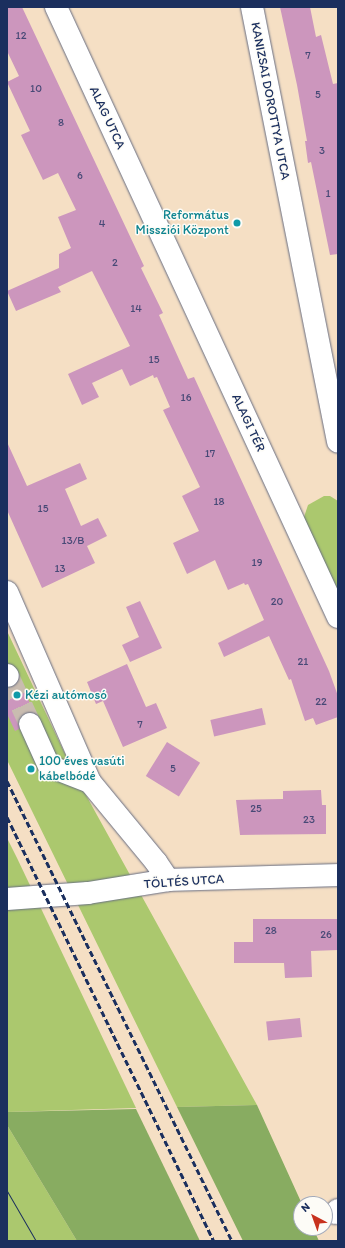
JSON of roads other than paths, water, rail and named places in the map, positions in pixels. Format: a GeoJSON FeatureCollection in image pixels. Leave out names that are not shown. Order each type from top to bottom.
{"type":"FeatureCollection","features":[{"type":"Feature","properties":{"kind":"street","name":"ALAG UTCA"},"geometry":{"type":"LineString","coordinates":[[56,7],[158,229]]}},
{"type":"Feature","properties":{"kind":"street","name":"KANIZSAI DOROTTYA UTCA"},"geometry":{"type":"LineString","coordinates":[[252,7],[338,442]]}},
{"type":"Feature","properties":{"kind":"street","name":"ALAGI TÉR"},"geometry":{"type":"LineString","coordinates":[[158,229],[338,617]]}},
{"type":"Feature","properties":{"kind":"street"},"geometry":{"type":"LineString","coordinates":[[9,601],[90,782],[156,862],[168,880]]}},
{"type":"Feature","properties":{"kind":"street"},"geometry":{"type":"LineString","coordinates":[[30,724],[49,766],[90,782]]}},
{"type":"Feature","properties":{"kind":"street","name":"TÖLTÉS UTCA"},"geometry":{"type":"LineString","coordinates":[[7,899],[88,893],[168,880],[338,875]]}},
{"type":"Feature","properties":{"kind":"tunnel"},"geometry":{"type":"LineString","coordinates":[[8,676],[30,724]]}},
{"type":"Feature","properties":{"kind":"tram line"},"geometry":{"type":"LineString","coordinates":[[7,1191],[36,1241]]}},
{"type":"Feature","properties":{"kind":"railway"},"geometry":{"type":"LineString","coordinates":[[7,781],[232,1241]]}},
{"type":"Feature","properties":{"kind":"railway"},"geometry":{"type":"LineString","coordinates":[[7,817],[214,1241]]}},
{"type":"Feature","properties":{"kind":"place","name":"Református Missziói Központ"},"geometry":{"type":"Point","coordinates":[237,223]}},
{"type":"Feature","properties":{"kind":"place","name":"Kézi autómosó"},"geometry":{"type":"Point","coordinates":[17,695]}},
{"type":"Feature","properties":{"kind":"place","name":"100 éves vasúti kábelbódé"},"geometry":{"type":"Point","coordinates":[31,769]}}]}
